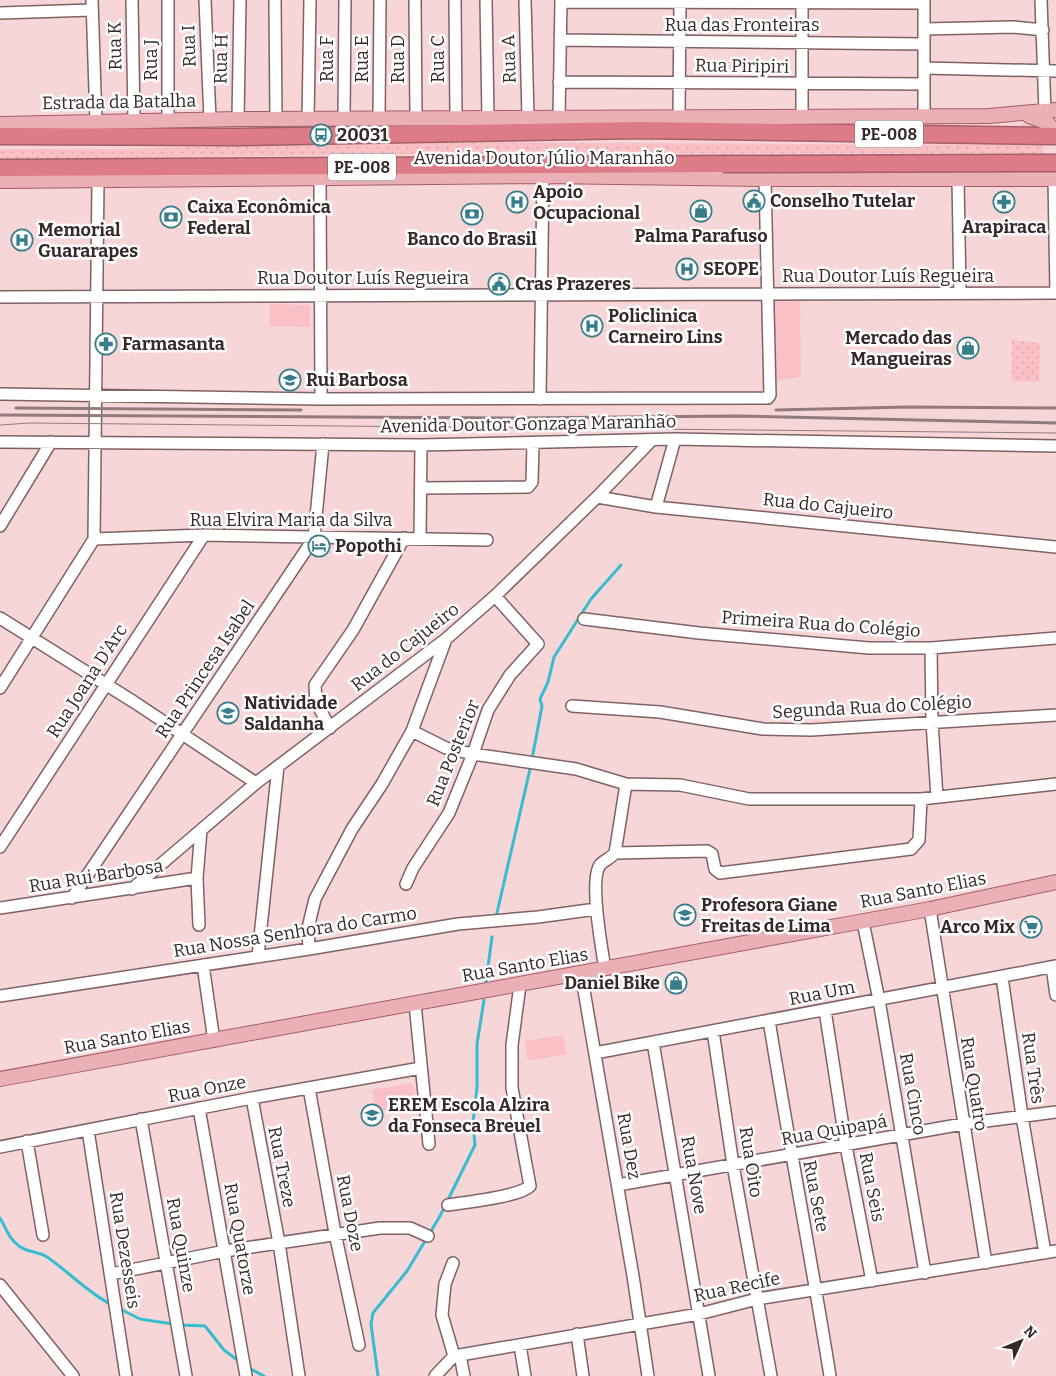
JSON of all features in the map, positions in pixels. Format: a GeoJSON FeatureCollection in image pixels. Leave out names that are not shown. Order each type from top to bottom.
{"type":"FeatureCollection","features":[{"type":"Feature","properties":{"kind":"highway","name":"Avenida Doutor Júlio Maranhão"},"geometry":{"type":"LineString","coordinates":[[0,136],[235,137],[638,130],[1056,135]]}},
{"type":"Feature","properties":{"kind":"highway","name":"Avenida Doutor Júlio Maranhão"},"geometry":{"type":"LineString","coordinates":[[0,168],[723,164],[1055,174]]}},
{"type":"Feature","properties":{"kind":"main road"},"geometry":{"type":"LineString","coordinates":[[238,119],[679,116],[924,117],[1018,115],[1051,111]]}},
{"type":"Feature","properties":{"kind":"main road"},"geometry":{"type":"LineString","coordinates":[[1018,115],[1042,120],[1052,127],[1056,135]]}},
{"type":"Feature","properties":{"kind":"main road","name":"Estrada da Batalha"},"geometry":{"type":"LineString","coordinates":[[0,124],[238,119]]}},
{"type":"Feature","properties":{"kind":"main road"},"geometry":{"type":"LineString","coordinates":[[1027,178],[1050,167],[1056,158]]}},
{"type":"Feature","properties":{"kind":"main road"},"geometry":{"type":"LineString","coordinates":[[1027,178],[1055,174]]}},
{"type":"Feature","properties":{"kind":"main road","name":"Avenida Doutor Júlio Maranhão"},"geometry":{"type":"LineString","coordinates":[[0,181],[543,176],[765,180],[1027,178]]}},
{"type":"Feature","properties":{"kind":"main road","name":"Rua Santo Elias"},"geometry":{"type":"LineString","coordinates":[[0,1079],[863,922],[1056,882]]}},
{"type":"Feature","properties":{"kind":"street","name":"Rua K"},"geometry":{"type":"LineString","coordinates":[[132,0],[134,121]]}},
{"type":"Feature","properties":{"kind":"street","name":"Rua J"},"geometry":{"type":"LineString","coordinates":[[168,0],[168,120]]}},
{"type":"Feature","properties":{"kind":"street","name":"Rua I"},"geometry":{"type":"LineString","coordinates":[[205,0],[210,120]]}},
{"type":"Feature","properties":{"kind":"street","name":"Rua H"},"geometry":{"type":"LineString","coordinates":[[238,119],[240,0]]}},
{"type":"Feature","properties":{"kind":"street"},"geometry":{"type":"LineString","coordinates":[[274,0],[276,119]]}},
{"type":"Feature","properties":{"kind":"street"},"geometry":{"type":"LineString","coordinates":[[308,119],[310,0]]}},
{"type":"Feature","properties":{"kind":"street","name":"Rua F"},"geometry":{"type":"LineString","coordinates":[[344,119],[345,0]]}},
{"type":"Feature","properties":{"kind":"street","name":"Rua E"},"geometry":{"type":"LineString","coordinates":[[379,118],[380,0]]}},
{"type":"Feature","properties":{"kind":"street","name":"Rua D"},"geometry":{"type":"LineString","coordinates":[[415,0],[416,118]]}},
{"type":"Feature","properties":{"kind":"street","name":"Rua C"},"geometry":{"type":"LineString","coordinates":[[455,0],[456,118]]}},
{"type":"Feature","properties":{"kind":"street"},"geometry":{"type":"LineString","coordinates":[[486,0],[488,118]]}},
{"type":"Feature","properties":{"kind":"street","name":"Rua A"},"geometry":{"type":"LineString","coordinates":[[525,0],[528,117]]}},
{"type":"Feature","properties":{"kind":"street"},"geometry":{"type":"LineString","coordinates":[[679,116],[680,0]]}},
{"type":"Feature","properties":{"kind":"street"},"geometry":{"type":"LineString","coordinates":[[559,117],[561,1],[680,0],[924,2],[924,117]]}},
{"type":"Feature","properties":{"kind":"street"},"geometry":{"type":"LineString","coordinates":[[1041,0],[1043,30],[1051,70],[1051,111]]}},
{"type":"Feature","properties":{"kind":"street"},"geometry":{"type":"LineString","coordinates":[[802,1],[802,116]]}},
{"type":"Feature","properties":{"kind":"street"},"geometry":{"type":"LineString","coordinates":[[0,13],[92,5],[96,122]]}},
{"type":"Feature","properties":{"kind":"street"},"geometry":{"type":"LineString","coordinates":[[924,29],[1013,27],[1043,30]]}},
{"type":"Feature","properties":{"kind":"street","name":"Rua das Fronteiras"},"geometry":{"type":"LineString","coordinates":[[560,40],[679,43],[802,42],[924,44]]}},
{"type":"Feature","properties":{"kind":"street"},"geometry":{"type":"LineString","coordinates":[[924,68],[1051,70]]}},
{"type":"Feature","properties":{"kind":"street","name":"Rua Piripiri"},"geometry":{"type":"LineString","coordinates":[[559,82],[924,84]]}},
{"type":"Feature","properties":{"kind":"street"},"geometry":{"type":"LineString","coordinates":[[1055,174],[1056,294]]}},
{"type":"Feature","properties":{"kind":"street"},"geometry":{"type":"LineString","coordinates":[[540,399],[543,176]]}},
{"type":"Feature","properties":{"kind":"street"},"geometry":{"type":"LineString","coordinates":[[320,179],[321,399]]}},
{"type":"Feature","properties":{"kind":"street"},"geometry":{"type":"LineString","coordinates":[[958,179],[960,293]]}},
{"type":"Feature","properties":{"kind":"street"},"geometry":{"type":"LineString","coordinates":[[765,180],[767,294]]}},
{"type":"Feature","properties":{"kind":"street"},"geometry":{"type":"LineString","coordinates":[[0,688],[94,540],[98,181]]}},
{"type":"Feature","properties":{"kind":"street","name":"Rua Doutor Luís Regueira"},"geometry":{"type":"LineString","coordinates":[[0,297],[320,294],[542,296],[1056,294]]}},
{"type":"Feature","properties":{"kind":"street","name":"Avenida Doutor Gonzaga Maranhão"},"geometry":{"type":"LineString","coordinates":[[0,394],[321,399],[770,396],[767,294]]}},
{"type":"Feature","properties":{"kind":"street"},"geometry":{"type":"LineString","coordinates":[[656,507],[675,439]]}},
{"type":"Feature","properties":{"kind":"street","name":"Avenida Doutor Gonzaga Maranhão"},"geometry":{"type":"LineString","coordinates":[[0,442],[421,445],[533,444],[675,439],[1056,446]]}},
{"type":"Feature","properties":{"kind":"street","name":"Rua do Cajueiro"},"geometry":{"type":"LineString","coordinates":[[132,889],[256,783],[446,639],[495,596],[597,497],[651,440]]}},
{"type":"Feature","properties":{"kind":"street"},"geometry":{"type":"LineString","coordinates":[[0,526],[51,442]]}},
{"type":"Feature","properties":{"kind":"street","name":"Rua Princesa Isabel"},"geometry":{"type":"LineString","coordinates":[[72,898],[314,538],[323,444]]}},
{"type":"Feature","properties":{"kind":"street"},"geometry":{"type":"LineString","coordinates":[[421,488],[528,487],[532,482],[533,444]]}},
{"type":"Feature","properties":{"kind":"street"},"geometry":{"type":"LineString","coordinates":[[420,538],[421,445]]}},
{"type":"Feature","properties":{"kind":"street","name":"Rua do Cajueiro"},"geometry":{"type":"LineString","coordinates":[[597,497],[656,507],[1056,547]]}},
{"type":"Feature","properties":{"kind":"street","name":"Rua Elvira Maria da Silva"},"geometry":{"type":"LineString","coordinates":[[94,540],[204,536],[487,540]]}},
{"type":"Feature","properties":{"kind":"street","name":"Rua Joana D'Arc"},"geometry":{"type":"LineString","coordinates":[[0,847],[105,684],[204,536]]}},
{"type":"Feature","properties":{"kind":"street"},"geometry":{"type":"LineString","coordinates":[[330,728],[316,702],[315,685],[353,630],[404,538]]}},
{"type":"Feature","properties":{"kind":"street","name":"Rua Posterior"},"geometry":{"type":"LineString","coordinates":[[406,884],[413,868],[449,813],[473,754],[488,710],[498,691],[538,644],[495,596]]}},
{"type":"Feature","properties":{"kind":"street"},"geometry":{"type":"LineString","coordinates":[[0,618],[183,734],[256,783]]}},
{"type":"Feature","properties":{"kind":"street","name":"Primeira Rua do Colégio"},"geometry":{"type":"LineString","coordinates":[[584,619],[699,633],[860,647],[932,648],[1056,638]]}},
{"type":"Feature","properties":{"kind":"street"},"geometry":{"type":"LineString","coordinates":[[309,949],[308,928],[315,899],[352,829],[382,784],[412,732],[446,639]]}},
{"type":"Feature","properties":{"kind":"street"},"geometry":{"type":"LineString","coordinates":[[932,648],[932,722],[937,797]]}},
{"type":"Feature","properties":{"kind":"street","name":"Segunda Rua do Colégio"},"geometry":{"type":"LineString","coordinates":[[572,706],[660,712],[763,729],[811,730],[1056,715]]}},
{"type":"Feature","properties":{"kind":"street"},"geometry":{"type":"LineString","coordinates":[[412,732],[446,748],[528,763],[576,769],[626,784],[680,785],[749,798],[921,798],[1056,784]]}},
{"type":"Feature","properties":{"kind":"street"},"geometry":{"type":"LineString","coordinates":[[258,956],[278,766]]}},
{"type":"Feature","properties":{"kind":"street"},"geometry":{"type":"LineString","coordinates":[[615,853],[626,784]]}},
{"type":"Feature","properties":{"kind":"street"},"geometry":{"type":"LineString","coordinates":[[605,969],[596,909],[599,866],[615,853],[707,850],[712,854],[715,869],[720,873],[911,849],[919,840],[921,798]]}},
{"type":"Feature","properties":{"kind":"street"},"geometry":{"type":"LineString","coordinates":[[199,925],[197,878],[201,830]]}},
{"type":"Feature","properties":{"kind":"street","name":"Rua Rui Barbosa"},"geometry":{"type":"LineString","coordinates":[[0,908],[197,878]]}},
{"type":"Feature","properties":{"kind":"street","name":"Rua Nossa Senhora do Carmo"},"geometry":{"type":"LineString","coordinates":[[0,996],[309,949],[458,924],[538,917],[596,909]]}},
{"type":"Feature","properties":{"kind":"street","name":"Rua Quatro"},"geometry":{"type":"LineString","coordinates":[[930,909],[986,1263]]}},
{"type":"Feature","properties":{"kind":"street","name":"Rua Cinco"},"geometry":{"type":"LineString","coordinates":[[863,922],[879,1000],[925,1273]]}},
{"type":"Feature","properties":{"kind":"street"},"geometry":{"type":"LineString","coordinates":[[203,965],[214,1041]]}},
{"type":"Feature","properties":{"kind":"street"},"geometry":{"type":"LineString","coordinates":[[1054,967],[1056,995]]}},
{"type":"Feature","properties":{"kind":"street","name":"Rua Um"},"geometry":{"type":"LineString","coordinates":[[595,1053],[1054,967]]}},
{"type":"Feature","properties":{"kind":"street","name":"Rua Dez"},"geometry":{"type":"LineString","coordinates":[[581,973],[618,1185],[648,1376]]}},
{"type":"Feature","properties":{"kind":"street","name":"Rua Três"},"geometry":{"type":"LineString","coordinates":[[1002,976],[1022,1116],[1051,1252]]}},
{"type":"Feature","properties":{"kind":"street"},"geometry":{"type":"LineString","coordinates":[[448,1205],[491,1198],[524,1190],[530,1186],[512,1088],[512,1046],[520,985]]}},
{"type":"Feature","properties":{"kind":"street"},"geometry":{"type":"LineString","coordinates":[[415,1004],[429,1144]]}},
{"type":"Feature","properties":{"kind":"street","name":"Rua Seis"},"geometry":{"type":"LineString","coordinates":[[825,1010],[846,1146],[872,1281]]}},
{"type":"Feature","properties":{"kind":"street","name":"Rua Sete"},"geometry":{"type":"LineString","coordinates":[[769,1020],[790,1156],[816,1290],[830,1376]]}},
{"type":"Feature","properties":{"kind":"street","name":"Rua Oito"},"geometry":{"type":"LineString","coordinates":[[713,1031],[733,1165],[771,1376]]}},
{"type":"Feature","properties":{"kind":"street","name":"Rua Nove"},"geometry":{"type":"LineString","coordinates":[[653,1042],[677,1174],[709,1376]]}},
{"type":"Feature","properties":{"kind":"street","name":"Rua Onze"},"geometry":{"type":"LineString","coordinates":[[0,1147],[252,1098],[421,1068]]}},
{"type":"Feature","properties":{"kind":"street","name":"Rua Doze"},"geometry":{"type":"LineString","coordinates":[[309,1088],[334,1233],[359,1344]]}},
{"type":"Feature","properties":{"kind":"street","name":"Rua Treze"},"geometry":{"type":"LineString","coordinates":[[252,1098],[279,1242],[299,1376]]}},
{"type":"Feature","properties":{"kind":"street","name":"Rua Quatorze"},"geometry":{"type":"LineString","coordinates":[[199,1108],[246,1376]]}},
{"type":"Feature","properties":{"kind":"street","name":"Rua Quipapá"},"geometry":{"type":"LineString","coordinates":[[618,1185],[963,1124],[1056,1112]]}},
{"type":"Feature","properties":{"kind":"street","name":"Rua Quinze"},"geometry":{"type":"LineString","coordinates":[[141,1119],[186,1376]]}},
{"type":"Feature","properties":{"kind":"street","name":"Rua Dezesseis"},"geometry":{"type":"LineString","coordinates":[[88,1130],[126,1376]]}},
{"type":"Feature","properties":{"kind":"street"},"geometry":{"type":"LineString","coordinates":[[27,1142],[43,1235]]}},
{"type":"Feature","properties":{"kind":"street"},"geometry":{"type":"LineString","coordinates":[[111,1274],[225,1251],[334,1233],[400,1227],[421,1231],[428,1236]]}},
{"type":"Feature","properties":{"kind":"street","name":"Rua Recife"},"geometry":{"type":"LineString","coordinates":[[457,1356],[699,1314],[757,1299],[1051,1252]]}},
{"type":"Feature","properties":{"kind":"street"},"geometry":{"type":"LineString","coordinates":[[453,1263],[445,1284],[442,1315],[464,1376]]}},
{"type":"Feature","properties":{"kind":"street"},"geometry":{"type":"LineString","coordinates":[[0,1285],[73,1376]]}},
{"type":"Feature","properties":{"kind":"street"},"geometry":{"type":"LineString","coordinates":[[577,1334],[583,1376]]}},
{"type":"Feature","properties":{"kind":"street"},"geometry":{"type":"LineString","coordinates":[[520,1345],[526,1376]]}},
{"type":"Feature","properties":{"kind":"street"},"geometry":{"type":"LineString","coordinates":[[435,1376],[457,1356]]}},
{"type":"Feature","properties":{"kind":"shaded area"},"geometry":{"type":"Polygon","coordinates":[[[1021,123],[1035,126],[1039,129],[1042,135],[1043,147],[1041,158],[1038,162],[1019,173],[1019,153],[420,154],[0,159],[0,149],[114,149],[390,142],[1020,145],[1021,123]]]}},
{"type":"Feature","properties":{"kind":"shaded area"},"geometry":{"type":"Polygon","coordinates":[[[775,301],[800,301],[801,377],[775,380],[775,301]]]}},
{"type":"Feature","properties":{"kind":"shaded area"},"geometry":{"type":"Polygon","coordinates":[[[270,304],[310,305],[310,327],[270,326],[270,304]]]}},
{"type":"Feature","properties":{"kind":"shaded area"},"geometry":{"type":"Polygon","coordinates":[[[1012,340],[1040,343],[1039,382],[1012,381],[1012,340]]]}},
{"type":"Feature","properties":{"kind":"shaded area"},"geometry":{"type":"Polygon","coordinates":[[[563,1035],[567,1054],[528,1061],[525,1041],[563,1035]]]}},
{"type":"Feature","properties":{"kind":"shaded area"},"geometry":{"type":"Polygon","coordinates":[[[413,1083],[417,1104],[376,1112],[372,1090],[413,1083]]]}},
{"type":"Feature","properties":{"kind":"waterway"},"geometry":{"type":"LineString","coordinates":[[532,759],[542,706],[540,699],[548,682],[554,657],[591,599],[621,565]]}},
{"type":"Feature","properties":{"kind":"waterway"},"geometry":{"type":"LineString","coordinates":[[496,917],[531,765]]}},
{"type":"Feature","properties":{"kind":"waterway"},"geometry":{"type":"LineString","coordinates":[[486,982],[492,937]]}},
{"type":"Feature","properties":{"kind":"waterway"},"geometry":{"type":"LineString","coordinates":[[378,1376],[371,1324],[373,1313],[407,1271],[440,1216],[475,1145],[473,1123],[477,1087],[477,1044],[484,1000]]}},
{"type":"Feature","properties":{"kind":"waterway"},"geometry":{"type":"LineString","coordinates":[[0,1218],[10,1237],[19,1246],[47,1257],[95,1295],[112,1305]]}},
{"type":"Feature","properties":{"kind":"waterway"},"geometry":{"type":"LineString","coordinates":[[120,1309],[140,1319],[173,1324]]}},
{"type":"Feature","properties":{"kind":"waterway"},"geometry":{"type":"LineString","coordinates":[[180,1325],[205,1326],[224,1350],[240,1362]]}},
{"type":"Feature","properties":{"kind":"waterway"},"geometry":{"type":"LineString","coordinates":[[247,1367],[264,1376]]}},
{"type":"Feature","properties":{"kind":"tram line"},"geometry":{"type":"LineString","coordinates":[[0,425],[30,423],[1056,433]]}},
{"type":"Feature","properties":{"kind":"railway"},"geometry":{"type":"LineString","coordinates":[[776,410],[908,407],[1056,408]]}},
{"type":"Feature","properties":{"kind":"railway"},"geometry":{"type":"LineString","coordinates":[[16,408],[301,410]]}},
{"type":"Feature","properties":{"kind":"railway"},"geometry":{"type":"LineString","coordinates":[[0,415],[513,418],[737,416],[1056,423]]}},
{"type":"Feature","properties":{"kind":"place","name":"20031"},"geometry":{"type":"Point","coordinates":[321,135]}},
{"type":"Feature","properties":{"kind":"place","name":"Conselho Tutelar"},"geometry":{"type":"Point","coordinates":[754,201]}},
{"type":"Feature","properties":{"kind":"place","name":"Apoio Ocupacional"},"geometry":{"type":"Point","coordinates":[517,202]}},
{"type":"Feature","properties":{"kind":"place","name":"Arapiraca"},"geometry":{"type":"Point","coordinates":[1004,202]}},
{"type":"Feature","properties":{"kind":"place","name":"Palma Parafuso"},"geometry":{"type":"Point","coordinates":[701,211]}},
{"type":"Feature","properties":{"kind":"place","name":"Banco do Brasil"},"geometry":{"type":"Point","coordinates":[472,214]}},
{"type":"Feature","properties":{"kind":"place","name":"Caixa Econômica Federal"},"geometry":{"type":"Point","coordinates":[171,217]}},
{"type":"Feature","properties":{"kind":"place","name":"Memorial Guararapes"},"geometry":{"type":"Point","coordinates":[22,240]}},
{"type":"Feature","properties":{"kind":"place","name":"SEOPE"},"geometry":{"type":"Point","coordinates":[687,269]}},
{"type":"Feature","properties":{"kind":"place","name":"Cras Prazeres"},"geometry":{"type":"Point","coordinates":[499,284]}},
{"type":"Feature","properties":{"kind":"place","name":"Policlinica Carneiro Lins"},"geometry":{"type":"Point","coordinates":[592,326]}},
{"type":"Feature","properties":{"kind":"place","name":"Farmasanta"},"geometry":{"type":"Point","coordinates":[106,344]}},
{"type":"Feature","properties":{"kind":"place","name":"Mercado das Mangueiras"},"geometry":{"type":"Point","coordinates":[968,348]}},
{"type":"Feature","properties":{"kind":"place","name":"Rui Barbosa"},"geometry":{"type":"Point","coordinates":[290,380]}},
{"type":"Feature","properties":{"kind":"place","name":"Popothi"},"geometry":{"type":"Point","coordinates":[319,546]}},
{"type":"Feature","properties":{"kind":"place","name":"Natividade Saldanha"},"geometry":{"type":"Point","coordinates":[228,713]}},
{"type":"Feature","properties":{"kind":"place","name":"Profesora Giane Freitas de Lima"},"geometry":{"type":"Point","coordinates":[685,915]}},
{"type":"Feature","properties":{"kind":"place","name":"Arco Mix"},"geometry":{"type":"Point","coordinates":[1031,927]}},
{"type":"Feature","properties":{"kind":"place","name":"Daniel Bike"},"geometry":{"type":"Point","coordinates":[676,983]}},
{"type":"Feature","properties":{"kind":"place","name":"EREM Escola Alzira da Fonseca Breuel"},"geometry":{"type":"Point","coordinates":[372,1115]}}]}
